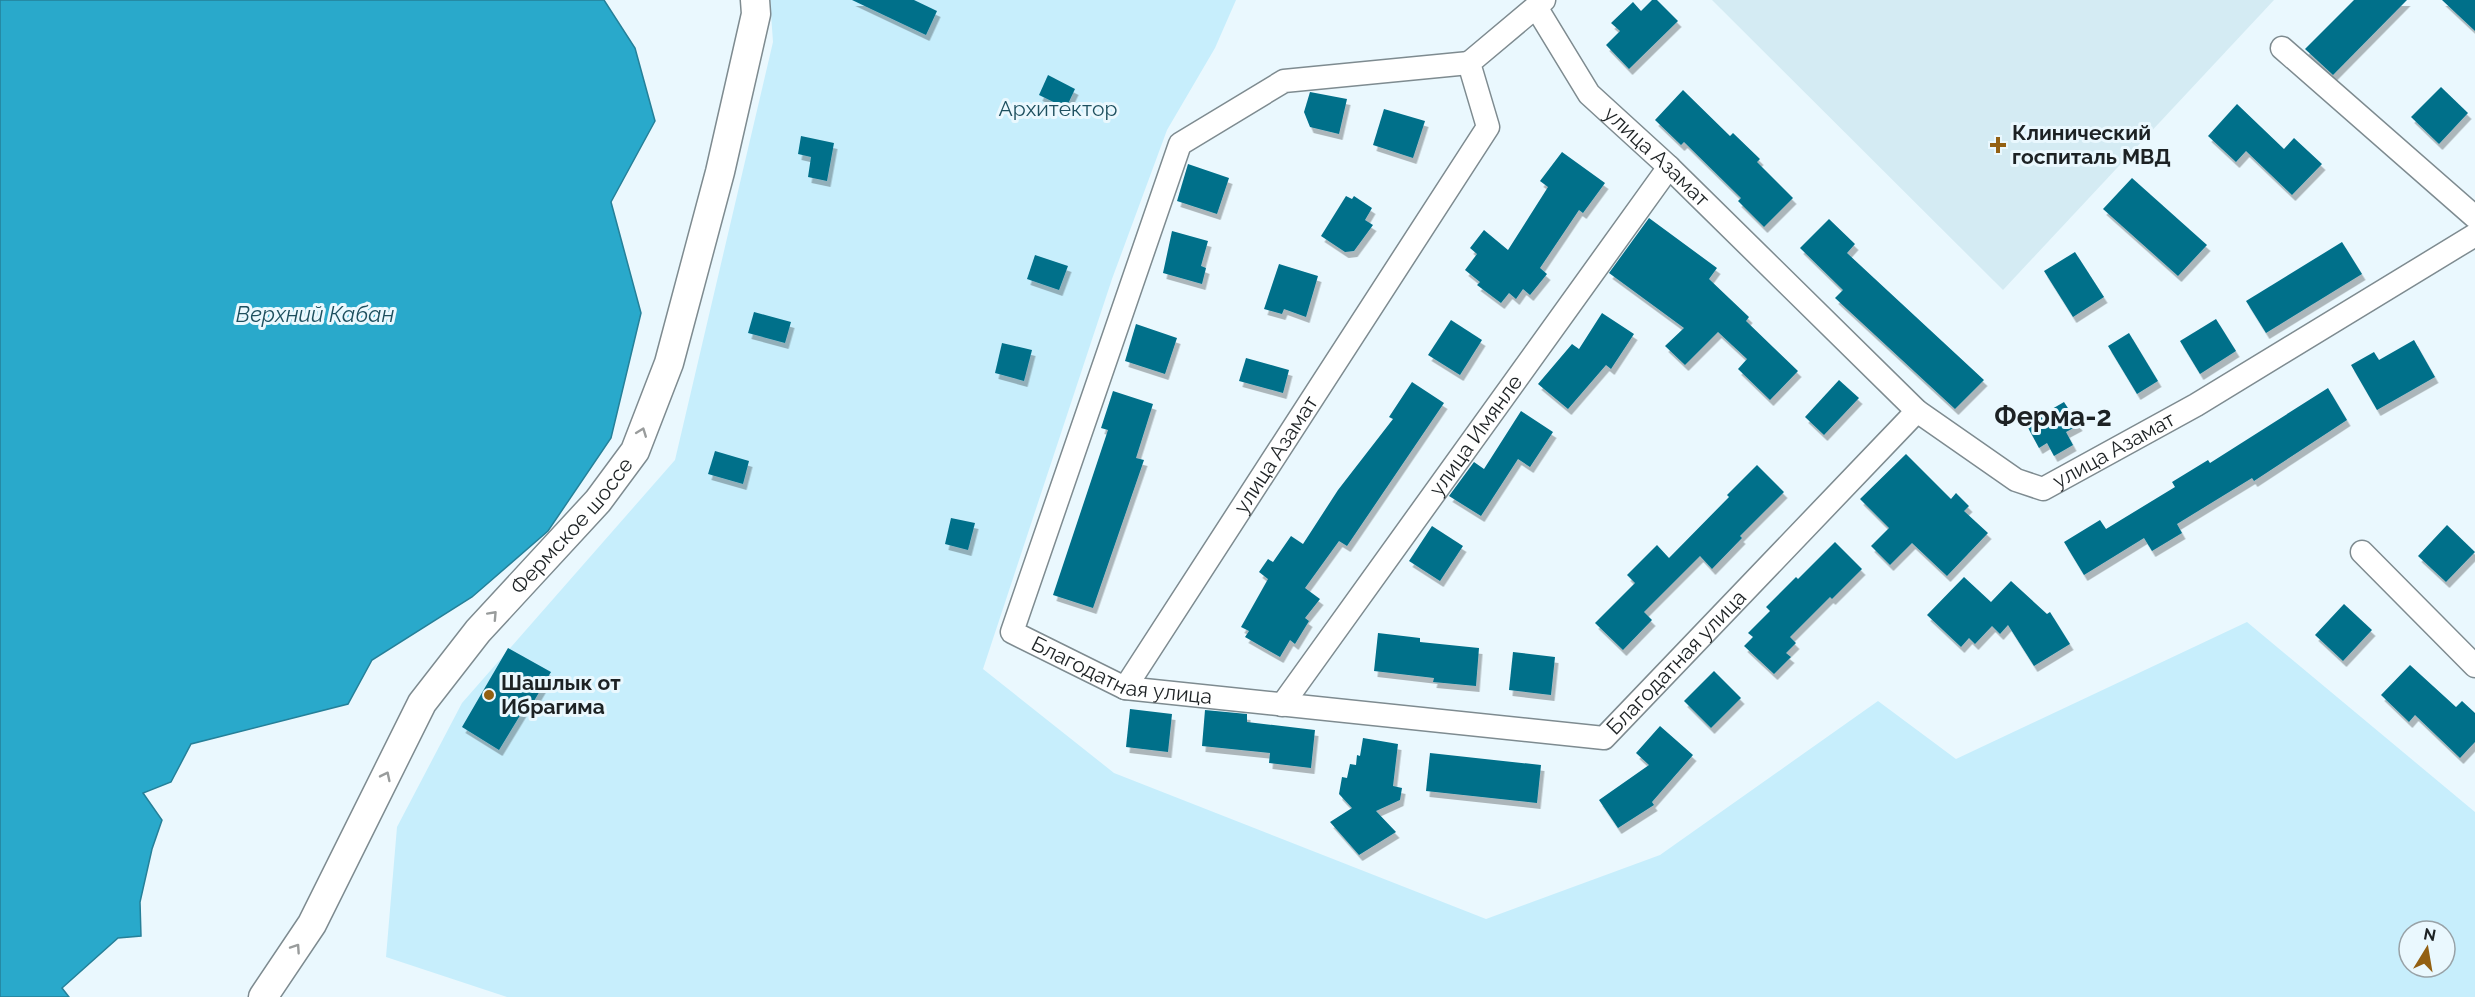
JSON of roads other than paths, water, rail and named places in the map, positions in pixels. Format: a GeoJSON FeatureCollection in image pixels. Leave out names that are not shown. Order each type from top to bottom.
{"type":"FeatureCollection","features":[{"type":"Feature","properties":{"kind":"street","name":"Фермское шоссе"},"geometry":{"type":"LineString","coordinates":[[263,997],[312,924],[422,703],[478,632],[598,501],[635,451],[669,363],[720,172],[756,14],[755,0]]}},
{"type":"Feature","properties":{"kind":"street","name":"улица Азамат"},"geometry":{"type":"LineString","coordinates":[[1125,688],[1488,127],[1469,63],[1540,3],[1589,93],[1669,167],[1917,411],[2016,480],[2043,489],[2196,405],[2475,235]]}},
{"type":"Feature","properties":{"kind":"street"},"geometry":{"type":"LineString","coordinates":[[2282,48],[2475,217]]}},
{"type":"Feature","properties":{"kind":"street","name":"Благодатная улица"},"geometry":{"type":"LineString","coordinates":[[1469,63],[1284,81],[1180,144],[1012,632],[1125,688],[1604,738],[1917,411]]}},
{"type":"Feature","properties":{"kind":"street","name":"улица Имянле"},"geometry":{"type":"LineString","coordinates":[[1282,705],[1669,167]]}},
{"type":"Feature","properties":{"kind":"street"},"geometry":{"type":"LineString","coordinates":[[2362,552],[2475,666]]}},
{"type":"Feature","properties":{"kind":"water","name":"Верхний Кабан"},"geometry":{"type":"Polygon","coordinates":[[[0,0],[604,0],[635,48],[655,121],[611,202],[641,313],[611,438],[548,531],[472,597],[372,660],[348,704],[191,744],[171,782],[143,793],[162,820],[152,849],[140,902],[141,936],[118,938],[62,988],[69,997],[0,997],[0,0]]]}},
{"type":"Feature","properties":{"kind":"place","name":"Клинический госпиталь МВД"},"geometry":{"type":"Point","coordinates":[1998,145]}},
{"type":"Feature","properties":{"kind":"place","name":"Шашлык от Ибрагима"},"geometry":{"type":"Point","coordinates":[489,695]}},
{"type":"Feature","properties":{"kind":"district","name":"Ферма-2"},"geometry":{"type":"Point","coordinates":[2053,417]}},
{"type":"Feature","properties":{"kind":"park label","name":"Архитектор"},"geometry":{"type":"Point","coordinates":[1058,109]}}]}
